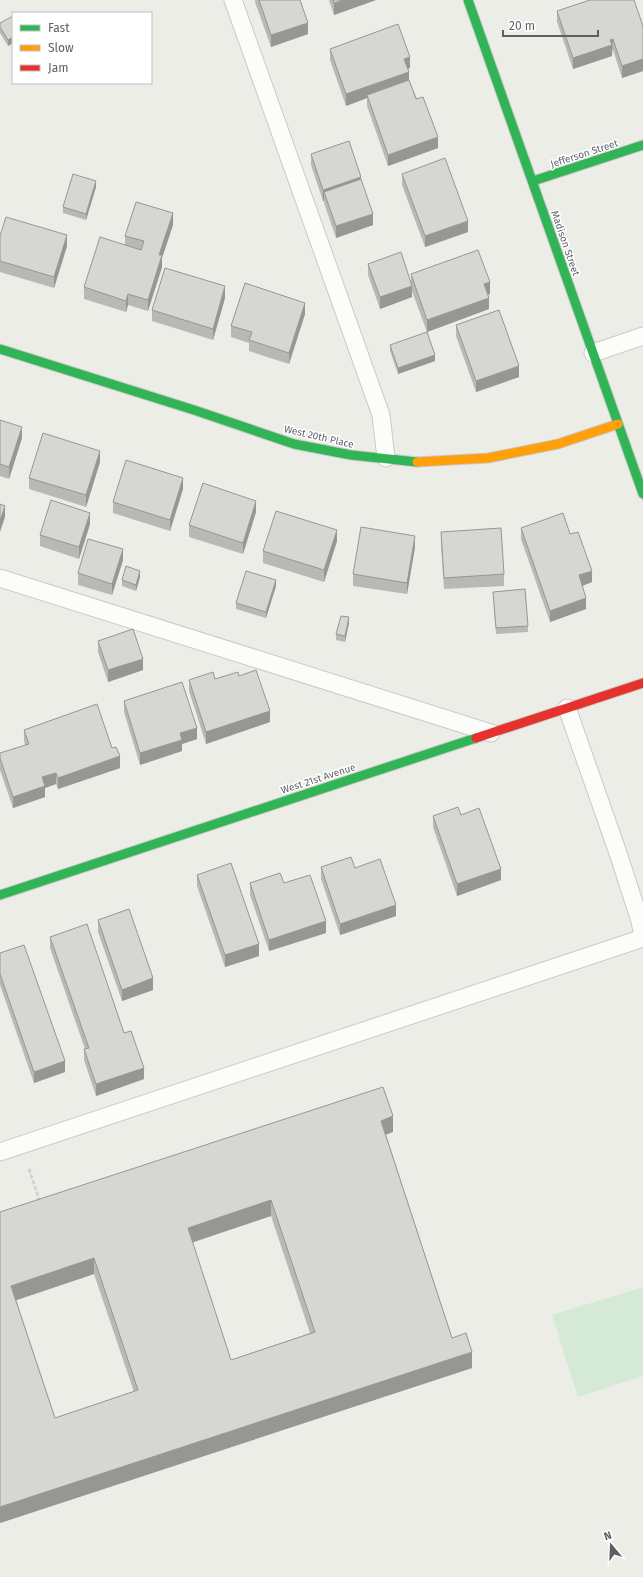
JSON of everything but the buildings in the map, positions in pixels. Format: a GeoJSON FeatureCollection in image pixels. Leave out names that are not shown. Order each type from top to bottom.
{"type":"FeatureCollection","features":[{"type":"Feature","properties":{"kind":"street","name":"Madison Street"},"geometry":{"type":"LineString","coordinates":[[468,0],[643,494]]}},
{"type":"Feature","properties":{"kind":"street","name":"Jefferson Street"},"geometry":{"type":"LineString","coordinates":[[533,181],[643,145]]}},
{"type":"Feature","properties":{"kind":"street","name":"West 20th Place"},"geometry":{"type":"LineString","coordinates":[[0,349],[194,410],[294,444],[351,455],[420,462],[488,458],[558,444],[618,424]]}},
{"type":"Feature","properties":{"kind":"street","name":"West 21st Avenue"},"geometry":{"type":"LineString","coordinates":[[0,895],[643,683]]}},
{"type":"Feature","properties":{"kind":"lane"},"geometry":{"type":"LineString","coordinates":[[233,0],[381,415],[386,458]]}},
{"type":"Feature","properties":{"kind":"lane"},"geometry":{"type":"LineString","coordinates":[[593,353],[643,336]]}},
{"type":"Feature","properties":{"kind":"lane"},"geometry":{"type":"LineString","coordinates":[[0,578],[491,733]]}},
{"type":"Feature","properties":{"kind":"lane"},"geometry":{"type":"LineString","coordinates":[[0,1152],[643,937],[640,921],[618,853],[567,708]]}},
{"type":"Feature","properties":{"kind":"path"},"geometry":{"type":"LineString","coordinates":[[21,1145],[42,1207]]}},
{"type":"Feature","properties":{"kind":"green space"},"geometry":{"type":"Polygon","coordinates":[[[643,1287],[643,1376],[578,1397],[552,1315],[643,1287]]]}},
{"type":"Feature","properties":{"kind":"traffic: fast"},"geometry":{"type":"LineString","coordinates":[[468,0],[643,494]]}},
{"type":"Feature","properties":{"kind":"traffic: fast"},"geometry":{"type":"LineString","coordinates":[[533,181],[643,145]]}},
{"type":"Feature","properties":{"kind":"traffic: fast"},"geometry":{"type":"LineString","coordinates":[[0,349],[194,410],[294,444],[351,455],[417,462]]}},
{"type":"Feature","properties":{"kind":"traffic: fast"},"geometry":{"type":"LineString","coordinates":[[0,895],[476,738]]}},
{"type":"Feature","properties":{"kind":"traffic: slow"},"geometry":{"type":"LineString","coordinates":[[417,462],[488,458],[558,444],[618,424]]}},
{"type":"Feature","properties":{"kind":"traffic: jam"},"geometry":{"type":"LineString","coordinates":[[476,738],[643,683]]}}]}
